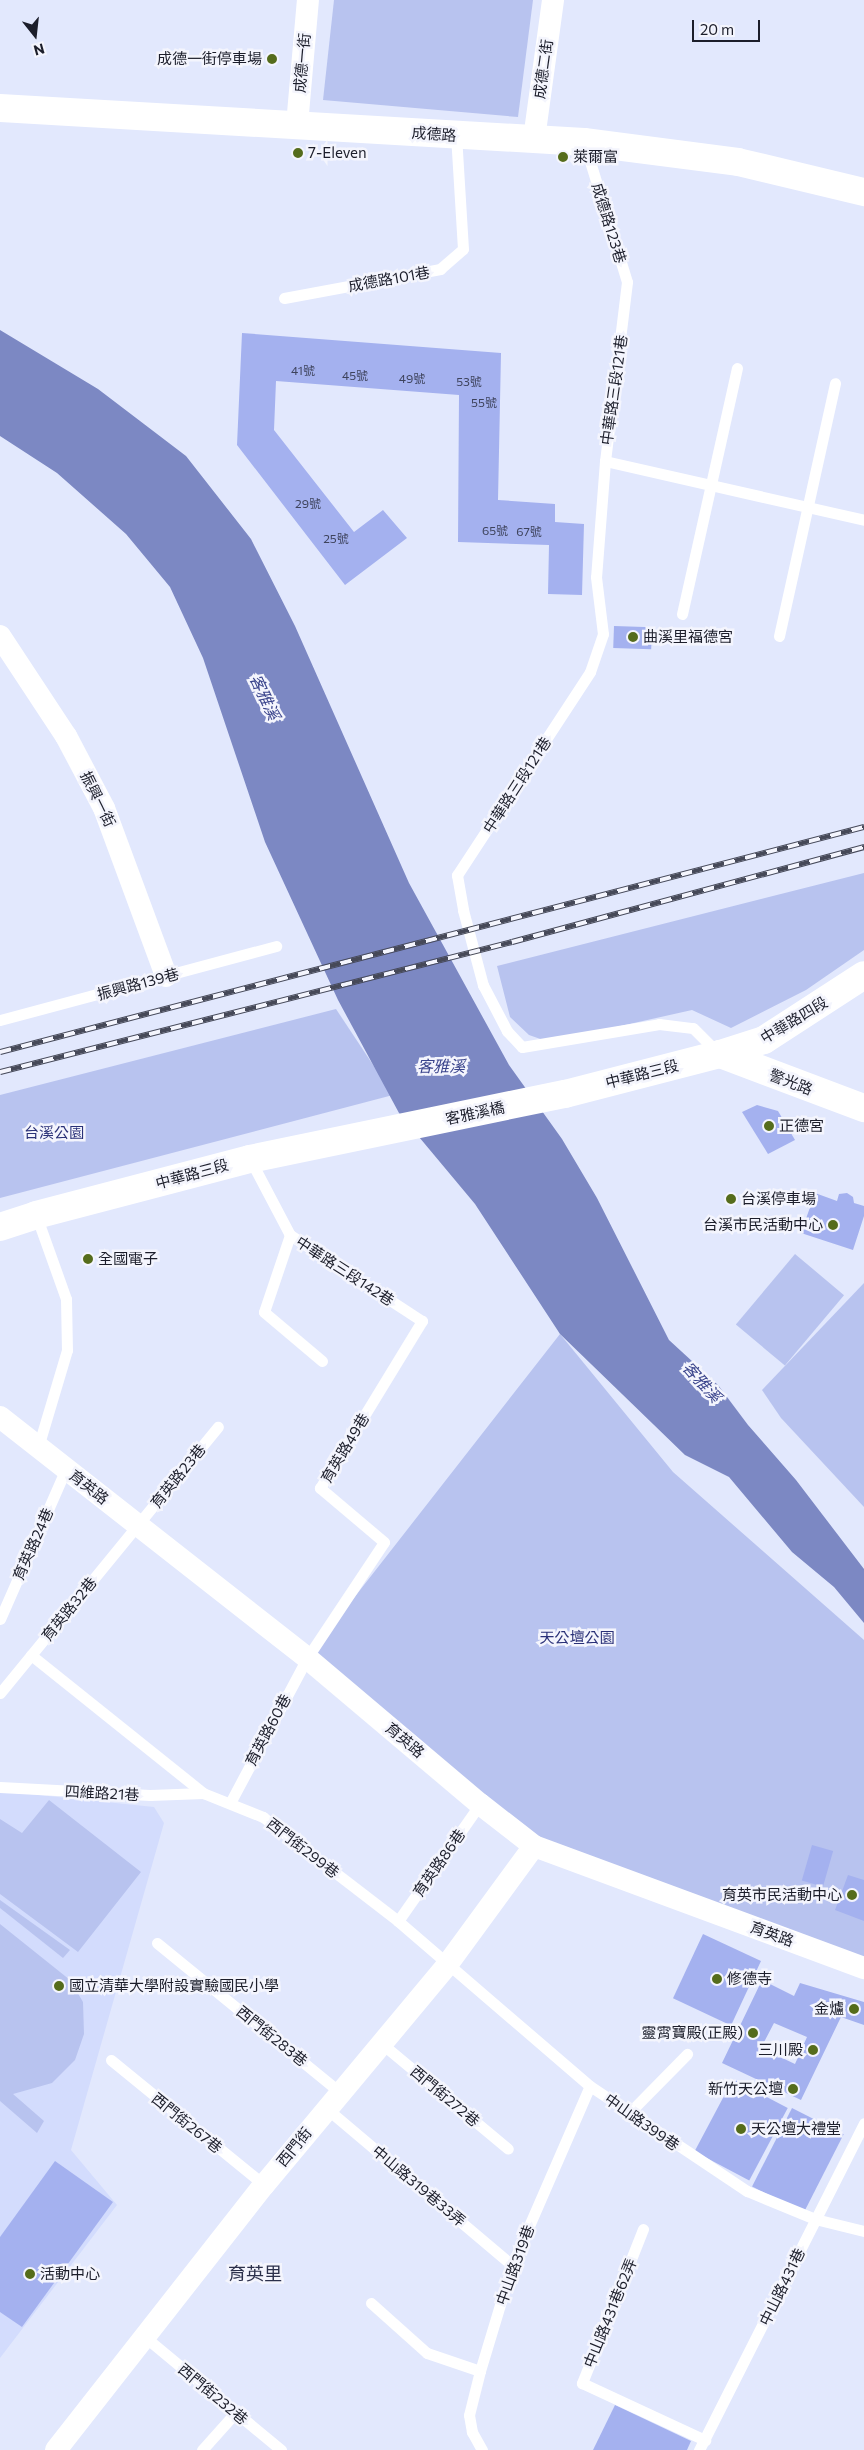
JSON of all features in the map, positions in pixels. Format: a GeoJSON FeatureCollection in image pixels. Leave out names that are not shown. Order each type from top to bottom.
{"type":"FeatureCollection","features":[{"type":"Feature","properties":{"kind":"street","name":"成德一街"},"geometry":{"type":"LineString","coordinates":[[297,125],[308,0]]}},
{"type":"Feature","properties":{"kind":"street","name":"成德二街"},"geometry":{"type":"LineString","coordinates":[[534,139],[552,0]]}},
{"type":"Feature","properties":{"kind":"street","name":"成德路"},"geometry":{"type":"LineString","coordinates":[[0,108],[584,142],[738,162],[864,192]]}},
{"type":"Feature","properties":{"kind":"street","name":"振興一街"},"geometry":{"type":"LineString","coordinates":[[0,636],[66,736],[104,808],[166,976]]}},
{"type":"Feature","properties":{"kind":"street","name":"中華路四段"},"geometry":{"type":"LineString","coordinates":[[720,1054],[764,1040],[864,975]]}},
{"type":"Feature","properties":{"kind":"street","name":"中華路三段"},"geometry":{"type":"LineString","coordinates":[[565,1094],[720,1054]]}},
{"type":"Feature","properties":{"kind":"street","name":"警光路"},"geometry":{"type":"LineString","coordinates":[[720,1054],[864,1108]]}},
{"type":"Feature","properties":{"kind":"street","name":"客雅溪橋"},"geometry":{"type":"LineString","coordinates":[[386,1132],[565,1094]]}},
{"type":"Feature","properties":{"kind":"street","name":"中華路三段"},"geometry":{"type":"LineString","coordinates":[[0,1227],[36,1215],[250,1159],[386,1132]]}},
{"type":"Feature","properties":{"kind":"street","name":"育英路"},"geometry":{"type":"LineString","coordinates":[[0,1417],[307,1658],[480,1804],[534,1846],[864,1968]]}},
{"type":"Feature","properties":{"kind":"street","name":"西門街"},"geometry":{"type":"LineString","coordinates":[[56,2450],[264,2185],[447,1965],[534,1846]]}},
{"type":"Feature","properties":{"kind":"lane","name":"成德路101巷"},"geometry":{"type":"LineString","coordinates":[[284,298],[440,269],[463,249],[456,135]]}},
{"type":"Feature","properties":{"kind":"lane","name":"成德路123巷"},"geometry":{"type":"LineString","coordinates":[[584,142],[628,282],[625,305]]}},
{"type":"Feature","properties":{"kind":"lane","name":"中華路三段121巷"},"geometry":{"type":"LineString","coordinates":[[625,305],[604,461],[596,577],[603,634],[590,672],[457,875],[463,910],[483,986],[507,1031],[522,1047],[659,1024],[693,1028],[720,1054]]}},
{"type":"Feature","properties":{"kind":"lane"},"geometry":{"type":"LineString","coordinates":[[682,614],[737,368]]}},
{"type":"Feature","properties":{"kind":"lane"},"geometry":{"type":"LineString","coordinates":[[779,636],[809,507],[835,382]]}},
{"type":"Feature","properties":{"kind":"lane"},"geometry":{"type":"LineString","coordinates":[[604,461],[864,520]]}},
{"type":"Feature","properties":{"kind":"lane","name":"振興路139巷"},"geometry":{"type":"LineString","coordinates":[[0,1020],[276,946]]}},
{"type":"Feature","properties":{"kind":"lane","name":"中華路三段142巷"},"geometry":{"type":"LineString","coordinates":[[250,1159],[290,1235],[422,1321]]}},
{"type":"Feature","properties":{"kind":"lane"},"geometry":{"type":"LineString","coordinates":[[36,1215],[66,1299],[67,1350],[38,1447]]}},
{"type":"Feature","properties":{"kind":"lane"},"geometry":{"type":"LineString","coordinates":[[290,1235],[264,1312],[322,1361]]}},
{"type":"Feature","properties":{"kind":"lane","name":"育英路49巷"},"geometry":{"type":"LineString","coordinates":[[307,1658],[384,1542],[320,1488],[422,1321]]}},
{"type":"Feature","properties":{"kind":"lane","name":"育英路23巷"},"geometry":{"type":"LineString","coordinates":[[138,1525],[218,1426]]}},
{"type":"Feature","properties":{"kind":"lane","name":"育英路24巷"},"geometry":{"type":"LineString","coordinates":[[0,1619],[66,1469]]}},
{"type":"Feature","properties":{"kind":"lane","name":"育英路32巷"},"geometry":{"type":"LineString","coordinates":[[0,1693],[138,1525]]}},
{"type":"Feature","properties":{"kind":"lane","name":"西門街299巷"},"geometry":{"type":"LineString","coordinates":[[31,1655],[203,1793],[263,1816],[398,1921],[447,1965]]}},
{"type":"Feature","properties":{"kind":"lane","name":"育英路60巷"},"geometry":{"type":"LineString","coordinates":[[230,1803],[307,1658]]}},
{"type":"Feature","properties":{"kind":"lane","name":"四維路21巷"},"geometry":{"type":"LineString","coordinates":[[0,1787],[150,1795],[203,1793]]}},
{"type":"Feature","properties":{"kind":"lane","name":"育英路86巷"},"geometry":{"type":"LineString","coordinates":[[398,1921],[480,1804]]}},
{"type":"Feature","properties":{"kind":"lane","name":"西門街283巷"},"geometry":{"type":"LineString","coordinates":[[157,1943],[333,2100]]}},
{"type":"Feature","properties":{"kind":"lane","name":"中山路399巷"},"geometry":{"type":"LineString","coordinates":[[447,1965],[590,2086],[747,2191],[815,2219],[864,2231]]}},
{"type":"Feature","properties":{"kind":"lane","name":"西門街272巷"},"geometry":{"type":"LineString","coordinates":[[381,2043],[508,2149]]}},
{"type":"Feature","properties":{"kind":"lane"},"geometry":{"type":"LineString","coordinates":[[630,2113],[687,2054]]}},
{"type":"Feature","properties":{"kind":"lane","name":"西門街267巷"},"geometry":{"type":"LineString","coordinates":[[111,2060],[264,2185]]}},
{"type":"Feature","properties":{"kind":"lane","name":"中山路319巷"},"geometry":{"type":"LineString","coordinates":[[482,2450],[472,2432],[469,2415],[480,2371],[512,2264],[590,2086]]}},
{"type":"Feature","properties":{"kind":"lane","name":"中山路319巷33弄"},"geometry":{"type":"LineString","coordinates":[[333,2100],[512,2264]]}},
{"type":"Feature","properties":{"kind":"lane","name":"中山路431巷"},"geometry":{"type":"LineString","coordinates":[[702,2445],[864,2123]]}},
{"type":"Feature","properties":{"kind":"lane","name":"中山路431巷62弄"},"geometry":{"type":"LineString","coordinates":[[643,2229],[582,2383],[702,2445]]}},
{"type":"Feature","properties":{"kind":"lane"},"geometry":{"type":"LineString","coordinates":[[371,2303],[428,2353],[480,2371]]}},
{"type":"Feature","properties":{"kind":"lane","name":"西門街232巷"},"geometry":{"type":"LineString","coordinates":[[145,2337],[281,2450]]}},
{"type":"Feature","properties":{"kind":"lane"},"geometry":{"type":"LineString","coordinates":[[202,2450],[236,2412]]}},
{"type":"Feature","properties":{"kind":"shaded area","name":"國立清華大學附設實驗國民小學"},"geometry":{"type":"Polygon","coordinates":[[[0,1791],[154,1807],[164,1823],[71,2150],[117,2205],[0,2358],[0,1791]]]}},
{"type":"Feature","properties":{"kind":"green space"},"geometry":{"type":"Polygon","coordinates":[[[334,0],[533,0],[518,117],[323,100],[334,0]]]}},
{"type":"Feature","properties":{"kind":"green space"},"geometry":{"type":"Polygon","coordinates":[[[864,873],[864,950],[806,990],[731,1028],[692,1010],[549,1042],[529,1035],[510,1017],[497,966],[864,873]]]}},
{"type":"Feature","properties":{"kind":"green space","name":"台溪公園"},"geometry":{"type":"Polygon","coordinates":[[[336,1009],[393,1095],[0,1198],[0,1095],[336,1009]]]}},
{"type":"Feature","properties":{"kind":"green space"},"geometry":{"type":"Polygon","coordinates":[[[795,1254],[844,1295],[785,1366],[736,1324],[795,1254]]]}},
{"type":"Feature","properties":{"kind":"green space"},"geometry":{"type":"Polygon","coordinates":[[[864,1283],[864,1507],[781,1418],[762,1390],[864,1283]]]}},
{"type":"Feature","properties":{"kind":"green space","name":"天公壇公園"},"geometry":{"type":"Polygon","coordinates":[[[560,1334],[673,1472],[864,1640],[864,1963],[534,1846],[307,1658],[560,1334]]]}},
{"type":"Feature","properties":{"kind":"green space"},"geometry":{"type":"Polygon","coordinates":[[[49,1800],[141,1872],[78,1952],[0,1894],[0,1819],[22,1833],[49,1800]]]}},
{"type":"Feature","properties":{"kind":"green space"},"geometry":{"type":"Polygon","coordinates":[[[0,1900],[70,1950],[63,1958],[0,1908],[0,1900]]]}},
{"type":"Feature","properties":{"kind":"green space"},"geometry":{"type":"Polygon","coordinates":[[[0,1924],[70,1980],[83,2002],[84,2034],[75,2060],[52,2083],[13,2094],[44,2121],[37,2133],[0,2101],[0,1924]]]}},
{"type":"Feature","properties":{"kind":"water","name":"客雅溪"},"geometry":{"type":"Polygon","coordinates":[[[0,330],[98,389],[186,456],[251,539],[295,626],[409,883],[509,1065],[562,1139],[597,1198],[669,1340],[718,1385],[748,1425],[796,1480],[864,1569],[864,1623],[834,1587],[792,1552],[729,1477],[685,1455],[560,1334],[475,1204],[399,1113],[338,1000],[265,842],[203,658],[170,587],[126,534],[57,473],[0,436],[0,330]]]}},
{"type":"Feature","properties":{"kind":"building"},"geometry":{"type":"Polygon","coordinates":[[[242,333],[501,353],[498,500],[555,504],[555,522],[584,524],[582,595],[548,594],[549,545],[458,542],[459,395],[276,381],[274,430],[354,532],[383,510],[407,538],[345,585],[237,445],[242,333]]]}},
{"type":"Feature","properties":{"kind":"building","name":"曲溪里福德宮"},"geometry":{"type":"Polygon","coordinates":[[[614,626],[652,627],[651,649],[613,648],[614,626]]]}},
{"type":"Feature","properties":{"kind":"building","name":"正德宮"},"geometry":{"type":"Polygon","coordinates":[[[757,1105],[778,1111],[795,1140],[768,1154],[742,1112],[757,1105]]]}},
{"type":"Feature","properties":{"kind":"building","name":"台溪市民活動中心"},"geometry":{"type":"Polygon","coordinates":[[[815,1193],[837,1201],[839,1194],[847,1193],[853,1197],[854,1203],[864,1206],[864,1216],[853,1250],[801,1233],[815,1193]]]}},
{"type":"Feature","properties":{"kind":"building"},"geometry":{"type":"Polygon","coordinates":[[[812,1845],[833,1851],[823,1887],[802,1881],[812,1845]]]}},
{"type":"Feature","properties":{"kind":"building","name":"育英市民活動中心"},"geometry":{"type":"Polygon","coordinates":[[[848,1875],[864,1880],[864,1921],[835,1910],[848,1875]]]}},
{"type":"Feature","properties":{"kind":"building","name":"修德寺"},"geometry":{"type":"Polygon","coordinates":[[[703,1934],[761,1961],[731,2025],[673,1998],[703,1934]]]}},
{"type":"Feature","properties":{"kind":"building"},"geometry":{"type":"Polygon","coordinates":[[[762,1980],[794,1996],[800,1983],[864,2002],[864,2025],[841,2017],[801,2100],[722,2063],[762,1980]],[[774,2023],[761,2048],[795,2064],[807,2037],[774,2023]]]}},
{"type":"Feature","properties":{"kind":"building","name":"天公壇大禮堂"},"geometry":{"type":"Polygon","coordinates":[[[733,2079],[788,2108],[749,2181],[695,2151],[733,2079]]]}},
{"type":"Feature","properties":{"kind":"building"},"geometry":{"type":"Polygon","coordinates":[[[792,2108],[844,2134],[804,2213],[752,2186],[792,2108]]]}},
{"type":"Feature","properties":{"kind":"building","name":"活動中心"},"geometry":{"type":"Polygon","coordinates":[[[55,2161],[113,2202],[22,2327],[0,2312],[0,2237],[55,2161]]]}},
{"type":"Feature","properties":{"kind":"building"},"geometry":{"type":"Polygon","coordinates":[[[615,2405],[691,2441],[687,2450],[593,2450],[615,2405]]]}},
{"type":"Feature","properties":{"kind":"railway"},"geometry":{"type":"LineString","coordinates":[[0,1052],[864,827]]}},
{"type":"Feature","properties":{"kind":"railway"},"geometry":{"type":"LineString","coordinates":[[0,1072],[512,942],[864,847]]}},
{"type":"Feature","properties":{"kind":"place","name":"成德一街停車場"},"geometry":{"type":"Point","coordinates":[272,59]}},
{"type":"Feature","properties":{"kind":"place","name":"7-Eleven"},"geometry":{"type":"Point","coordinates":[298,153]}},
{"type":"Feature","properties":{"kind":"place","name":"萊爾富"},"geometry":{"type":"Point","coordinates":[563,157]}},
{"type":"Feature","properties":{"kind":"place","name":"曲溪里福德宮"},"geometry":{"type":"Point","coordinates":[633,637]}},
{"type":"Feature","properties":{"kind":"place","name":"正德宮"},"geometry":{"type":"Point","coordinates":[769,1126]}},
{"type":"Feature","properties":{"kind":"place","name":"台溪停車場"},"geometry":{"type":"Point","coordinates":[731,1199]}},
{"type":"Feature","properties":{"kind":"place","name":"台溪市民活動中心"},"geometry":{"type":"Point","coordinates":[833,1225]}},
{"type":"Feature","properties":{"kind":"place","name":"全國電子"},"geometry":{"type":"Point","coordinates":[88,1259]}},
{"type":"Feature","properties":{"kind":"place","name":"育英市民活動中心"},"geometry":{"type":"Point","coordinates":[852,1895]}},
{"type":"Feature","properties":{"kind":"place","name":"修德寺"},"geometry":{"type":"Point","coordinates":[717,1979]}},
{"type":"Feature","properties":{"kind":"place","name":"國立清華大學附設實驗國民小學"},"geometry":{"type":"Point","coordinates":[59,1986]}},
{"type":"Feature","properties":{"kind":"place","name":"金爐"},"geometry":{"type":"Point","coordinates":[854,2009]}},
{"type":"Feature","properties":{"kind":"place","name":"靈霄寶殿(正殿)"},"geometry":{"type":"Point","coordinates":[753,2033]}},
{"type":"Feature","properties":{"kind":"place","name":"三川殿"},"geometry":{"type":"Point","coordinates":[813,2050]}},
{"type":"Feature","properties":{"kind":"place","name":"新竹天公壇"},"geometry":{"type":"Point","coordinates":[793,2089]}},
{"type":"Feature","properties":{"kind":"place","name":"天公壇大禮堂"},"geometry":{"type":"Point","coordinates":[741,2129]}},
{"type":"Feature","properties":{"kind":"place","name":"活動中心"},"geometry":{"type":"Point","coordinates":[30,2274]}},
{"type":"Feature","properties":{"kind":"district","name":"育英里"},"geometry":{"type":"Point","coordinates":[255,2273]}}]}
